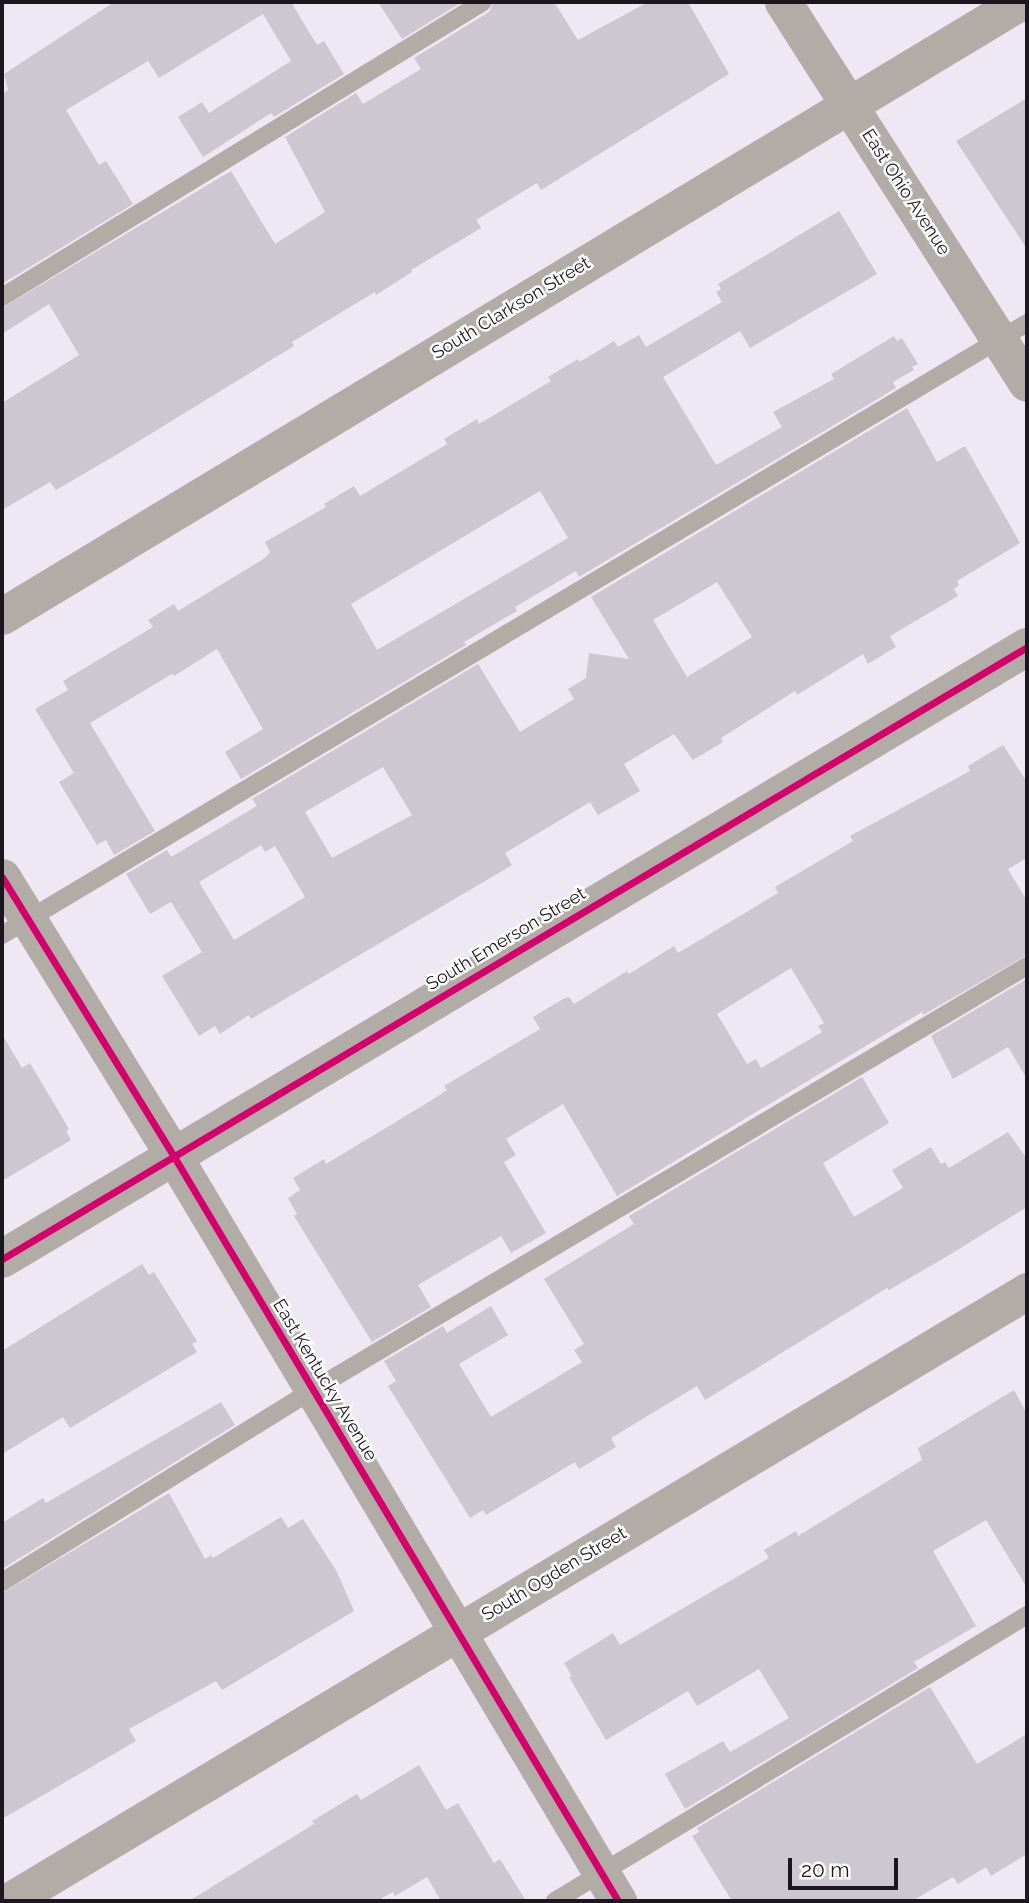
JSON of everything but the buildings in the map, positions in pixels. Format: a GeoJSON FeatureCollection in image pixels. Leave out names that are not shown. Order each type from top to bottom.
{"type":"FeatureCollection","features":[{"type":"Feature","properties":{"kind":"street","name":"East Ohio Avenue"},"geometry":{"type":"LineString","coordinates":[[783,2],[849,104],[1014,331],[1027,383]]}},
{"type":"Feature","properties":{"kind":"street","name":"South Clarkson Street"},"geometry":{"type":"LineString","coordinates":[[2,615],[1020,2]]}},
{"type":"Feature","properties":{"kind":"street","name":"South Emerson Street"},"geometry":{"type":"LineString","coordinates":[[2,1259],[1027,647]]}},
{"type":"Feature","properties":{"kind":"street","name":"East Kentucky Avenue"},"geometry":{"type":"LineString","coordinates":[[2,877],[14,927],[173,1155],[610,1887]]}},
{"type":"Feature","properties":{"kind":"street","name":"South Ogden Street"},"geometry":{"type":"LineString","coordinates":[[9,1901],[1027,1291]]}},
{"type":"Feature","properties":{"kind":"lane"},"geometry":{"type":"LineString","coordinates":[[2,297],[483,2]]}},
{"type":"Feature","properties":{"kind":"lane"},"geometry":{"type":"LineString","coordinates":[[14,927],[1014,331]]}},
{"type":"Feature","properties":{"kind":"lane"},"geometry":{"type":"LineString","coordinates":[[2,1582],[313,1390],[1027,966]]}},
{"type":"Feature","properties":{"kind":"lane"},"geometry":{"type":"LineString","coordinates":[[555,1901],[610,1887],[1027,1615]]}},
{"type":"Feature","properties":{"kind":"cycle path"},"geometry":{"type":"LineString","coordinates":[[2,1259],[1027,647]]}},
{"type":"Feature","properties":{"kind":"cycle path"},"geometry":{"type":"LineString","coordinates":[[2,877],[173,1155],[618,1901]]}}]}
